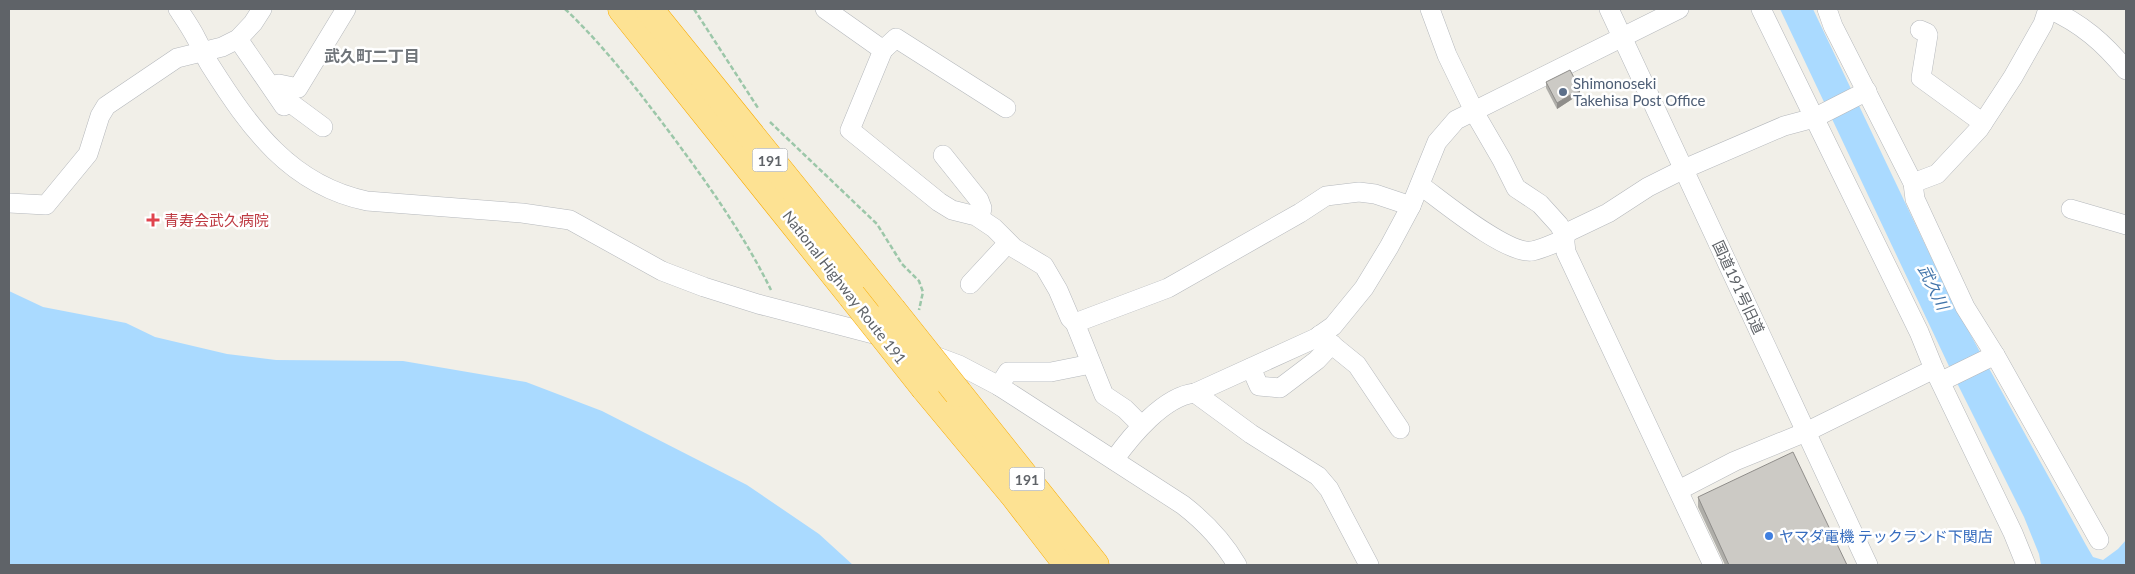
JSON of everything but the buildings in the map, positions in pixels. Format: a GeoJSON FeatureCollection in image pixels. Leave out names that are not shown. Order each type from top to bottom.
{"type":"FeatureCollection","features":[{"type":"Feature","properties":{"kind":"highway"},"geometry":{"type":"LineString","coordinates":[[606,9],[702,109]]}},
{"type":"Feature","properties":{"kind":"highway","name":"National Highway Route 191"},"geometry":{"type":"LineString","coordinates":[[622,9],[925,388],[1014,495],[1068,565]]}},
{"type":"Feature","properties":{"kind":"highway","name":"National Highway Route 191"},"geometry":{"type":"LineString","coordinates":[[649,9],[904,314],[958,393],[1095,565]]}},
{"type":"Feature","properties":{"kind":"street"},"geometry":{"type":"LineString","coordinates":[[178,9],[209,64],[249,121],[288,165],[302,176],[349,198],[367,201],[522,214],[570,220],[662,271],[704,287],[758,304],[872,332],[959,365],[999,386],[1194,513],[1218,538],[1237,565]]}},
{"type":"Feature","properties":{"kind":"street"},"geometry":{"type":"LineString","coordinates":[[9,203],[46,205],[88,154],[100,116],[106,106],[177,58],[222,47],[238,39],[253,23],[262,9]]}},
{"type":"Feature","properties":{"kind":"street"},"geometry":{"type":"LineString","coordinates":[[276,94],[279,84],[298,88],[346,9]]}},
{"type":"Feature","properties":{"kind":"street"},"geometry":{"type":"LineString","coordinates":[[825,9],[883,50]]}},
{"type":"Feature","properties":{"kind":"street"},"geometry":{"type":"LineString","coordinates":[[1430,9],[1447,55],[1516,188],[1540,204],[1559,225],[1564,237],[1566,252],[1713,565]]}},
{"type":"Feature","properties":{"kind":"street","name":"国道191号旧道"},"geometry":{"type":"LineString","coordinates":[[1609,9],[1868,565]]}},
{"type":"Feature","properties":{"kind":"street"},"geometry":{"type":"LineString","coordinates":[[1251,368],[1259,386],[1280,388],[1317,360],[1333,326],[1364,288],[1411,206],[1437,142],[1456,120],[1679,9]]}},
{"type":"Feature","properties":{"kind":"street"},"geometry":{"type":"LineString","coordinates":[[1761,9],[1816,116],[1940,374],[2026,565]]}},
{"type":"Feature","properties":{"kind":"street"},"geometry":{"type":"LineString","coordinates":[[1827,9],[1864,92],[1913,183],[1915,199],[1965,307],[2100,540]]}},
{"type":"Feature","properties":{"kind":"street"},"geometry":{"type":"LineString","coordinates":[[1913,183],[1937,174],[1983,123],[2013,77],[2043,24],[2048,9],[2088,30],[2112,53],[2126,70]]}},
{"type":"Feature","properties":{"kind":"street"},"geometry":{"type":"LineString","coordinates":[[1920,30],[1928,35],[1921,78],[1983,123]]}},
{"type":"Feature","properties":{"kind":"street"},"geometry":{"type":"LineString","coordinates":[[1006,108],[896,38],[883,50],[850,130],[939,202],[952,210],[980,218],[994,228],[1008,243],[1038,262],[1049,272],[1070,318],[1075,323],[1104,394],[1141,425]]}},
{"type":"Feature","properties":{"kind":"street"},"geometry":{"type":"LineString","coordinates":[[238,39],[276,94],[323,127]]}},
{"type":"Feature","properties":{"kind":"street"},"geometry":{"type":"LineString","coordinates":[[1420,186],[1491,236],[1519,250],[1531,251],[1564,237],[1608,213],[1648,187],[1684,169],[1784,126],[1816,116],[1864,92]]}},
{"type":"Feature","properties":{"kind":"street"},"geometry":{"type":"LineString","coordinates":[[943,155],[979,200],[982,208],[980,218]]}},
{"type":"Feature","properties":{"kind":"street"},"geometry":{"type":"LineString","coordinates":[[1075,323],[1168,288],[1300,213],[1326,196],[1352,192],[1375,194],[1411,206]]}},
{"type":"Feature","properties":{"kind":"street"},"geometry":{"type":"LineString","coordinates":[[2071,209],[2126,225]]}},
{"type":"Feature","properties":{"kind":"street"},"geometry":{"type":"LineString","coordinates":[[970,284],[1004,245],[1008,243]]}},
{"type":"Feature","properties":{"kind":"street"},"geometry":{"type":"LineString","coordinates":[[1114,460],[1141,425],[1188,394],[1196,393],[1251,368],[1326,340]]}},
{"type":"Feature","properties":{"kind":"street"},"geometry":{"type":"LineString","coordinates":[[1326,340],[1357,365],[1400,430]]}},
{"type":"Feature","properties":{"kind":"street"},"geometry":{"type":"LineString","coordinates":[[1679,490],[1735,461],[1940,374],[1994,356]]}},
{"type":"Feature","properties":{"kind":"street"},"geometry":{"type":"LineString","coordinates":[[999,386],[1008,372],[1051,372],[1091,364]]}},
{"type":"Feature","properties":{"kind":"street"},"geometry":{"type":"LineString","coordinates":[[1196,393],[1251,434],[1318,476],[1329,488],[1369,565]]}},
{"type":"Feature","properties":{"kind":"path"},"geometry":{"type":"LineString","coordinates":[[565,9],[590,32],[613,59],[706,180],[772,292]]}},
{"type":"Feature","properties":{"kind":"path"},"geometry":{"type":"LineString","coordinates":[[694,9],[759,110]]}},
{"type":"Feature","properties":{"kind":"path"},"geometry":{"type":"LineString","coordinates":[[767,120],[877,224],[902,264],[919,281],[923,292],[904,314]]}},
{"type":"Feature","properties":{"kind":"water","name":"武久川"},"geometry":{"type":"Polygon","coordinates":[[[1780,9],[1813,9],[1951,299],[2086,545],[2093,557],[2103,560],[2118,549],[2126,540],[2126,563],[2124,565],[2041,565],[2039,554],[2024,517],[1956,381],[1780,9]]]}},
{"type":"Feature","properties":{"kind":"water"},"geometry":{"type":"Polygon","coordinates":[[[9,291],[43,307],[126,323],[155,337],[227,354],[276,360],[403,361],[526,382],[602,411],[747,485],[819,534],[853,565],[9,565],[9,291]]]}},
{"type":"Feature","properties":{"kind":"place","name":"Shimonoseki Takehisa Post Office"},"geometry":{"type":"Point","coordinates":[1563,92]}},
{"type":"Feature","properties":{"kind":"place","name":"青寿会武久病院"},"geometry":{"type":"Point","coordinates":[153,220]}},
{"type":"Feature","properties":{"kind":"place","name":"ヤマダ電機 テックランド下関店"},"geometry":{"type":"Point","coordinates":[1769,536]}},
{"type":"Feature","properties":{"kind":"district","name":"武久町二丁目"},"geometry":{"type":"Point","coordinates":[372,55]}}]}
